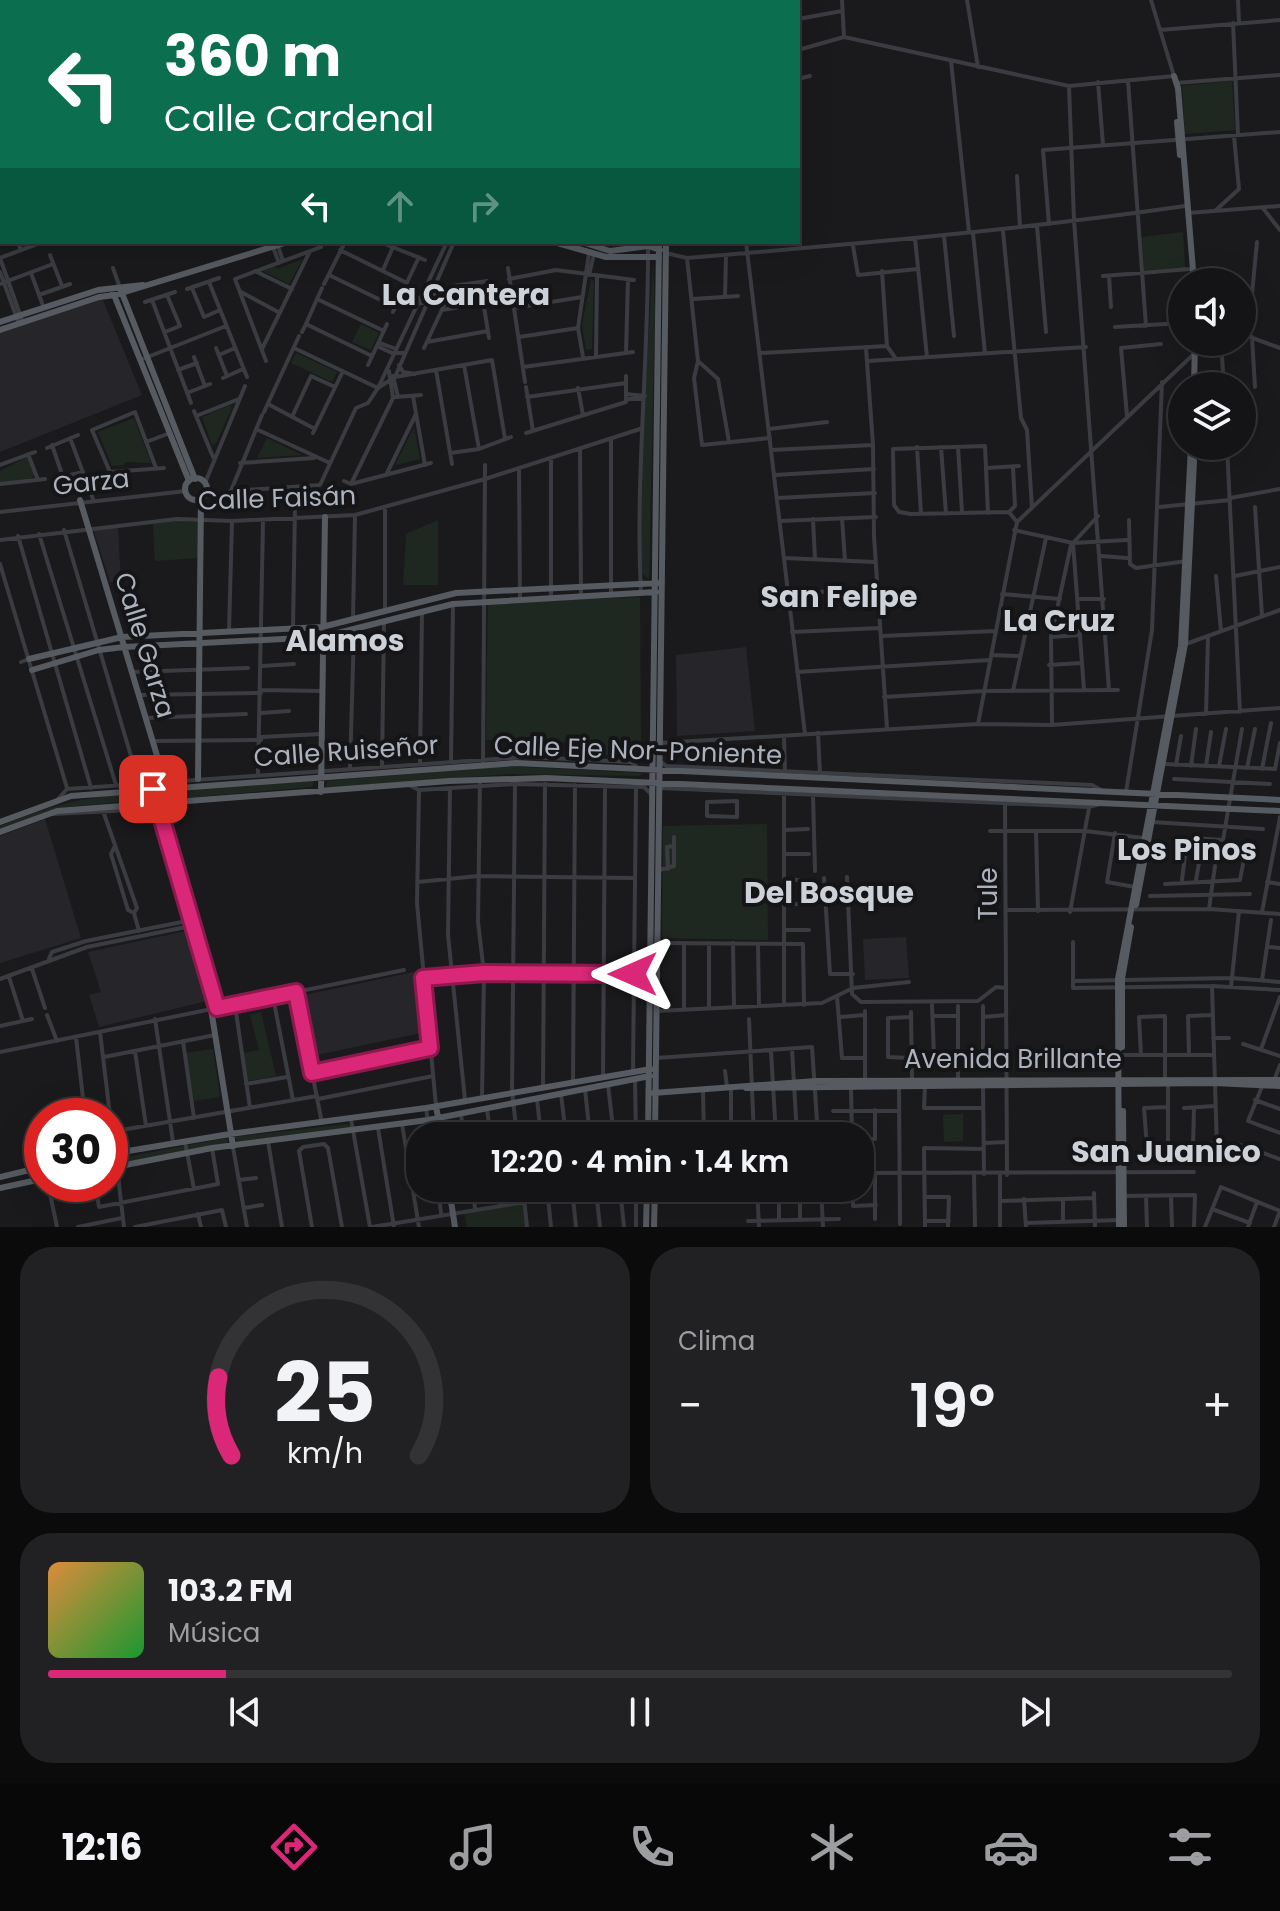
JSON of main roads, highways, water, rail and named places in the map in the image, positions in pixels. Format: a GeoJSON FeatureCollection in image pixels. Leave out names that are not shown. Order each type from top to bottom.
{"type":"FeatureCollection","features":[{"type":"Feature","properties":{"kind":"main road"},"geometry":{"type":"LineString","coordinates":[[1175,80],[1191,268]]}},
{"type":"Feature","properties":{"kind":"main road"},"geometry":{"type":"LineString","coordinates":[[1187,211],[1190,268]]}},
{"type":"Feature","properties":{"kind":"main road"},"geometry":{"type":"LineString","coordinates":[[0,330],[20,320],[282,244]]}},
{"type":"Feature","properties":{"kind":"main road"},"geometry":{"type":"LineString","coordinates":[[583,247],[610,251],[648,244],[663,252]]}},
{"type":"Feature","properties":{"kind":"main road"},"geometry":{"type":"LineString","coordinates":[[583,247],[617,258],[648,258],[663,252]]}},
{"type":"Feature","properties":{"kind":"main road"},"geometry":{"type":"LineString","coordinates":[[652,1073],[656,1058],[659,870],[658,583],[663,252]]}},
{"type":"Feature","properties":{"kind":"main road"},"geometry":{"type":"LineString","coordinates":[[117,292],[192,480]]}},
{"type":"Feature","properties":{"kind":"main road"},"geometry":{"type":"LineString","coordinates":[[0,322],[20,320]]}},
{"type":"Feature","properties":{"kind":"main road"},"geometry":{"type":"LineString","coordinates":[[1121,1223],[1120,983],[1183,645],[1192,460]]}},
{"type":"Feature","properties":{"kind":"main road"},"geometry":{"type":"LineString","coordinates":[[192,480],[205,483],[207,490],[201,499],[198,779]]}},
{"type":"Feature","properties":{"kind":"main road"},"geometry":{"type":"LineString","coordinates":[[192,480],[186,491],[191,499],[201,499]]}},
{"type":"Feature","properties":{"kind":"main road","name":"Calle Garza"},"geometry":{"type":"LineString","coordinates":[[80,500],[171,802]]}},
{"type":"Feature","properties":{"kind":"main road"},"geometry":{"type":"LineString","coordinates":[[321,792],[325,517]]}},
{"type":"Feature","properties":{"kind":"main road"},"geometry":{"type":"LineString","coordinates":[[25,661],[97,640],[122,637],[322,627],[456,593],[658,583]]}},
{"type":"Feature","properties":{"kind":"main road"},"geometry":{"type":"LineString","coordinates":[[32,670],[99,650],[124,647],[262,643],[322,637],[453,604],[658,592]]}},
{"type":"Feature","properties":{"kind":"main road"},"geometry":{"type":"LineString","coordinates":[[657,766],[660,743],[658,592]]}},
{"type":"Feature","properties":{"kind":"main road"},"geometry":{"type":"LineString","coordinates":[[1155,794],[1164,764],[1170,716]]}},
{"type":"Feature","properties":{"kind":"main road","name":"Calle Eje Nor-Poniente"},"geometry":{"type":"LineString","coordinates":[[0,822],[58,799],[166,785],[483,762],[638,768],[657,766],[1280,800]]}},
{"type":"Feature","properties":{"kind":"main road","name":"Calle Eje Nor-Poniente"},"geometry":{"type":"LineString","coordinates":[[0,832],[43,815],[171,802],[480,783],[657,784],[1004,802],[1280,811]]}},
{"type":"Feature","properties":{"kind":"main road"},"geometry":{"type":"LineString","coordinates":[[654,1122],[652,796],[657,784]]}},
{"type":"Feature","properties":{"kind":"main road"},"geometry":{"type":"LineString","coordinates":[[149,789],[214,1008],[215,1035],[233,1146]]}},
{"type":"Feature","properties":{"kind":"main road"},"geometry":{"type":"LineString","coordinates":[[1104,804],[1105,791]]}},
{"type":"Feature","properties":{"kind":"main road"},"geometry":{"type":"LineString","coordinates":[[1270,810],[1274,803],[1271,799]]}},
{"type":"Feature","properties":{"kind":"main road"},"geometry":{"type":"LineString","coordinates":[[1133,910],[1143,838],[1153,806]]}},
{"type":"Feature","properties":{"kind":"main road"},"geometry":{"type":"LineString","coordinates":[[1120,983],[1120,1081]]}},
{"type":"Feature","properties":{"kind":"main road"},"geometry":{"type":"LineString","coordinates":[[128,1151],[426,1108],[633,1072],[652,1073]]}},
{"type":"Feature","properties":{"kind":"main road"},"geometry":{"type":"LineString","coordinates":[[128,1164],[212,1148],[268,1141],[311,1141],[487,1110],[635,1080],[652,1073]]}},
{"type":"Feature","properties":{"kind":"main road","name":"Avenida Brillante"},"geometry":{"type":"LineString","coordinates":[[652,1093],[865,1081],[1006,1083],[1278,1079]]}},
{"type":"Feature","properties":{"kind":"main road","name":"Avenida Brillante"},"geometry":{"type":"LineString","coordinates":[[816,1084],[851,1088],[899,1087],[958,1080],[983,1083]]}},
{"type":"Feature","properties":{"kind":"main road","name":"Avenida Brillante"},"geometry":{"type":"LineString","coordinates":[[1214,1080],[1280,1086]]}},
{"type":"Feature","properties":{"kind":"main road"},"geometry":{"type":"LineString","coordinates":[[649,1122],[652,1093]]}},
{"type":"Feature","properties":{"kind":"main road"},"geometry":{"type":"LineString","coordinates":[[436,1106],[439,1122]]}},
{"type":"Feature","properties":{"kind":"main road"},"geometry":{"type":"LineString","coordinates":[[0,1177],[24,1171]]}},
{"type":"Feature","properties":{"kind":"main road"},"geometry":{"type":"LineString","coordinates":[[1121,1174],[1121,1223]]}},
{"type":"Feature","properties":{"kind":"main road"},"geometry":{"type":"LineString","coordinates":[[0,1188],[24,1183]]}},
{"type":"Feature","properties":{"kind":"main road"},"geometry":{"type":"LineString","coordinates":[[451,1202],[453,1222]]}},
{"type":"Feature","properties":{"kind":"main road"},"geometry":{"type":"LineString","coordinates":[[646,1227],[647,1202]]}},
{"type":"Feature","properties":{"kind":"main road"},"geometry":{"type":"LineString","coordinates":[[654,1227],[655,1202]]}},
{"type":"Feature","properties":{"kind":"district","name":"La Cantera"},"geometry":{"type":"Point","coordinates":[466,294]}},
{"type":"Feature","properties":{"kind":"district","name":"San Felipe"},"geometry":{"type":"Point","coordinates":[839,596]}},
{"type":"Feature","properties":{"kind":"district","name":"La Cruz"},"geometry":{"type":"Point","coordinates":[1059,620]}},
{"type":"Feature","properties":{"kind":"district","name":"Alamos"},"geometry":{"type":"Point","coordinates":[345,640]}},
{"type":"Feature","properties":{"kind":"district","name":"Los Pinos"},"geometry":{"type":"Point","coordinates":[1187,849]}},
{"type":"Feature","properties":{"kind":"district","name":"Del Bosque"},"geometry":{"type":"Point","coordinates":[829,892]}},
{"type":"Feature","properties":{"kind":"district","name":"San Juanico"},"geometry":{"type":"Point","coordinates":[1166,1151]}}]}
